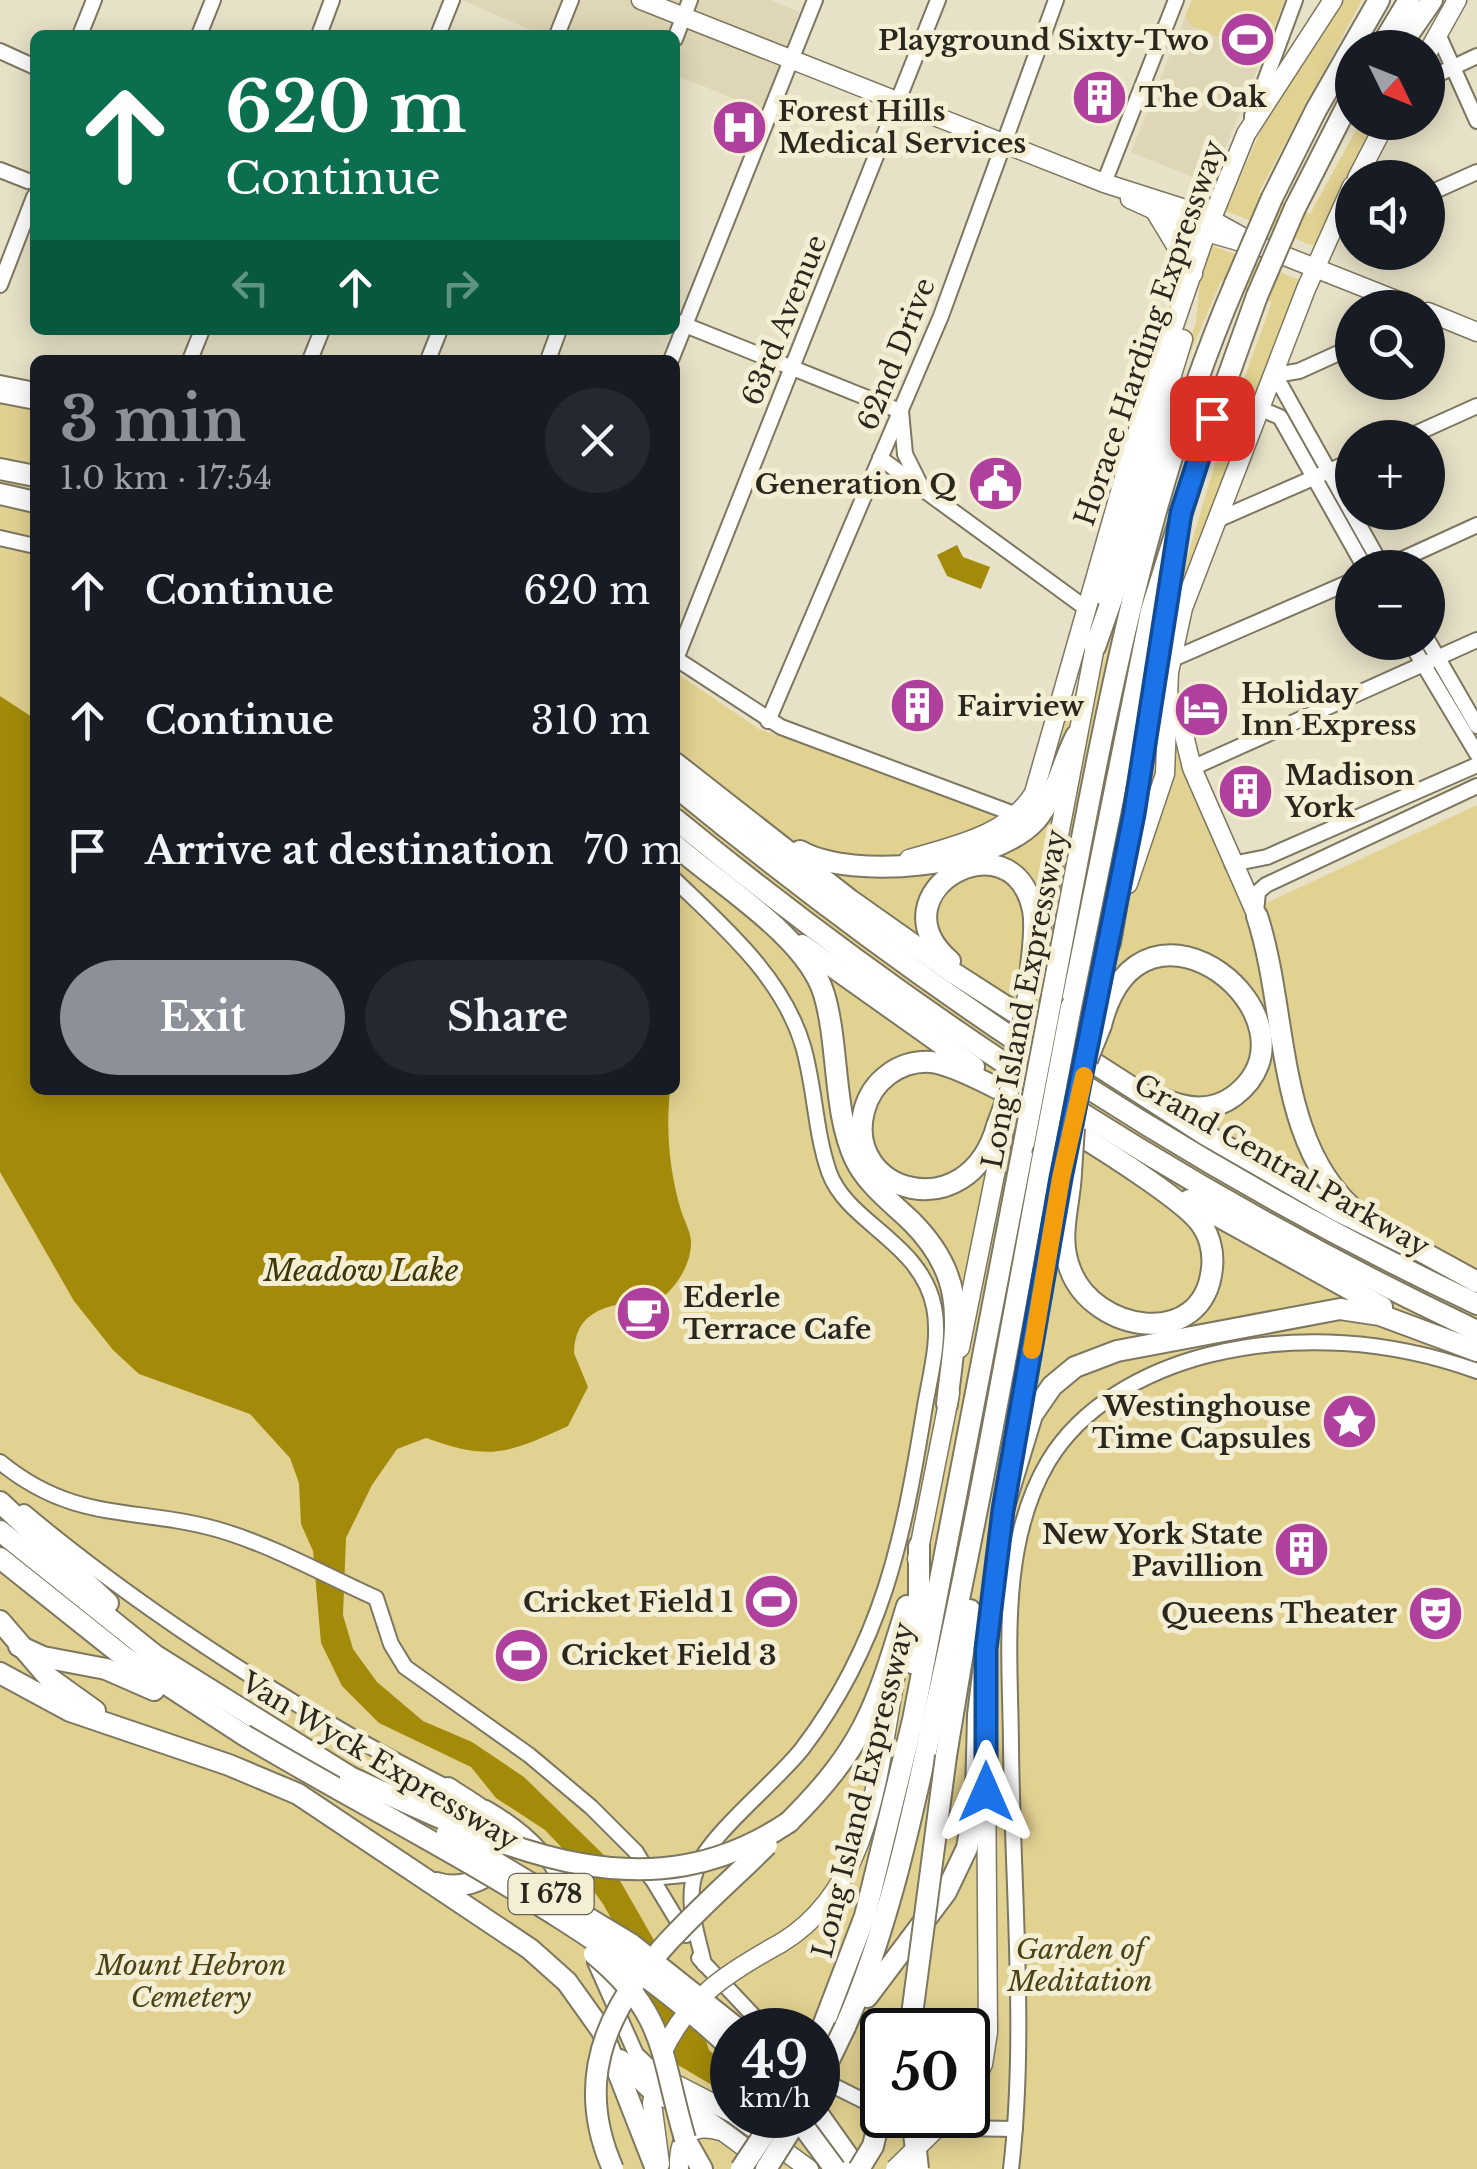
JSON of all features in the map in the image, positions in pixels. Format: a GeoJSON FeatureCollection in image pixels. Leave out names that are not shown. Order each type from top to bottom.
{"type":"FeatureCollection","features":[{"type":"Feature","properties":{"kind":"highway","name":"Long Island Expressway"},"geometry":{"type":"LineString","coordinates":[[840,2008],[886,1833],[938,1602],[1052,996],[1135,592],[1222,314],[1272,198],[1324,94],[1380,0]]}},
{"type":"Feature","properties":{"kind":"highway"},"geometry":{"type":"LineString","coordinates":[[1391,30],[1409,0]]}},
{"type":"Feature","properties":{"kind":"highway"},"geometry":{"type":"LineString","coordinates":[[1412,30],[1432,0]]}},
{"type":"Feature","properties":{"kind":"highway","name":"Long Island Expressway"},"geometry":{"type":"LineString","coordinates":[[840,2014],[880,1935],[907,1835],[1001,1380],[1128,711],[1181,513],[1257,296],[1335,128]]}},
{"type":"Feature","properties":{"kind":"highway"},"geometry":{"type":"LineString","coordinates":[[1323,150],[1335,134]]}},
{"type":"Feature","properties":{"kind":"highway"},"geometry":{"type":"LineString","coordinates":[[1094,647],[1172,421],[1222,314]]}},
{"type":"Feature","properties":{"kind":"highway"},"geometry":{"type":"LineString","coordinates":[[0,469],[30,475]]}},
{"type":"Feature","properties":{"kind":"highway"},"geometry":{"type":"LineString","coordinates":[[0,494],[30,501]]}},
{"type":"Feature","properties":{"kind":"highway"},"geometry":{"type":"LineString","coordinates":[[1110,943],[1181,513]]}},
{"type":"Feature","properties":{"kind":"highway"},"geometry":{"type":"LineString","coordinates":[[729,804],[813,858],[865,869],[976,852],[1014,838],[1031,825],[1048,802],[1076,736]]}},
{"type":"Feature","properties":{"kind":"highway"},"geometry":{"type":"LineString","coordinates":[[680,767],[850,900],[1084,1057],[1248,1160],[1477,1282]]}},
{"type":"Feature","properties":{"kind":"highway","name":"Grand Central Parkway"},"geometry":{"type":"LineString","coordinates":[[680,790],[843,920],[1012,1037],[1256,1188],[1477,1304]]}},
{"type":"Feature","properties":{"kind":"highway","name":"Grand Central Parkway"},"geometry":{"type":"LineString","coordinates":[[680,823],[844,952],[1029,1078],[1263,1220],[1477,1331]]}},
{"type":"Feature","properties":{"kind":"highway"},"geometry":{"type":"LineString","coordinates":[[680,849],[802,956],[822,986],[857,1162],[932,1243],[949,1272],[957,1319],[947,1404]]}},
{"type":"Feature","properties":{"kind":"highway"},"geometry":{"type":"LineString","coordinates":[[1012,1008],[947,959],[932,940],[928,908],[945,878],[980,864],[1005,870],[1019,881],[1034,912],[1030,980]]}},
{"type":"Feature","properties":{"kind":"highway"},"geometry":{"type":"LineString","coordinates":[[1257,916],[1298,1112],[1314,1159],[1352,1208],[1416,1249]]}},
{"type":"Feature","properties":{"kind":"highway"},"geometry":{"type":"LineString","coordinates":[[763,919],[1028,1107]]}},
{"type":"Feature","properties":{"kind":"highway"},"geometry":{"type":"LineString","coordinates":[[1157,957],[1192,957],[1224,974],[1244,995],[1260,1032],[1258,1061],[1244,1087],[1229,1100],[1194,1108],[1162,1098],[1084,1057],[1113,994],[1133,970],[1157,957]]}},
{"type":"Feature","properties":{"kind":"highway"},"geometry":{"type":"LineString","coordinates":[[1008,1096],[1000,1128],[975,1168],[954,1184],[929,1190],[904,1186],[878,1168],[866,1148],[862,1125],[868,1100],[881,1080],[894,1070],[918,1062],[958,1069],[1028,1107],[1146,1180],[1442,1336]]}},
{"type":"Feature","properties":{"kind":"highway"},"geometry":{"type":"LineString","coordinates":[[1074,1128],[1063,1240],[1075,1282],[1104,1312],[1146,1326],[1173,1320],[1197,1304],[1207,1288],[1212,1261],[1210,1242],[1197,1218],[1146,1180]]}},
{"type":"Feature","properties":{"kind":"highway"},"geometry":{"type":"LineString","coordinates":[[1003,1510],[1027,1425],[1038,1405],[1059,1378],[1092,1358],[1340,1309],[1380,1314],[1477,1351]]}},
{"type":"Feature","properties":{"kind":"highway"},"geometry":{"type":"LineString","coordinates":[[900,2008],[998,1454],[1001,1380]]}},
{"type":"Feature","properties":{"kind":"highway"},"geometry":{"type":"LineString","coordinates":[[0,1502],[249,1727]]}},
{"type":"Feature","properties":{"kind":"highway","name":"Van Wyck Expressway"},"geometry":{"type":"LineString","coordinates":[[0,1531],[249,1727],[350,1776],[631,1944],[711,2008]]}},
{"type":"Feature","properties":{"kind":"highway"},"geometry":{"type":"LineString","coordinates":[[886,1833],[894,1756],[918,1628],[919,1546]]}},
{"type":"Feature","properties":{"kind":"highway","name":"Van Wyck Expressway"},"geometry":{"type":"LineString","coordinates":[[0,1558],[123,1656],[249,1727],[640,1972],[710,2031]]}},
{"type":"Feature","properties":{"kind":"highway"},"geometry":{"type":"LineString","coordinates":[[613,2169],[599,2123],[597,2085],[603,2043],[619,2003],[652,1959],[835,1774],[867,1724],[885,1682],[907,1606]]}},
{"type":"Feature","properties":{"kind":"highway"},"geometry":{"type":"LineString","coordinates":[[0,1622],[19,1646],[78,1700],[146,1736]]}},
{"type":"Feature","properties":{"kind":"highway"},"geometry":{"type":"LineString","coordinates":[[19,1646],[43,1657],[118,1674],[249,1727]]}},
{"type":"Feature","properties":{"kind":"highway"},"geometry":{"type":"LineString","coordinates":[[840,2017],[946,1892],[963,1859],[975,1810],[978,1714],[986,1649]]}},
{"type":"Feature","properties":{"kind":"highway"},"geometry":{"type":"LineString","coordinates":[[0,1673],[56,1704],[283,1786],[409,1867],[551,1966],[581,1999],[630,2074],[656,2083]]}},
{"type":"Feature","properties":{"kind":"highway"},"geometry":{"type":"LineString","coordinates":[[350,1776],[507,1846],[603,1866],[667,1868],[716,1861],[751,1847],[789,1822]]}},
{"type":"Feature","properties":{"kind":"highway"},"geometry":{"type":"LineString","coordinates":[[409,1867],[454,1888],[478,1882],[497,1864],[503,1842],[498,1829],[489,1816],[448,1788]]}},
{"type":"Feature","properties":{"kind":"highway"},"geometry":{"type":"LineString","coordinates":[[913,2008],[937,1807]]}},
{"type":"Feature","properties":{"kind":"highway"},"geometry":{"type":"LineString","coordinates":[[526,1900],[604,1962],[641,2002],[663,2044],[685,2138],[702,2169]]}},
{"type":"Feature","properties":{"kind":"highway"},"geometry":{"type":"LineString","coordinates":[[607,2042],[658,2169]]}},
{"type":"Feature","properties":{"kind":"highway"},"geometry":{"type":"LineString","coordinates":[[741,2169],[762,2138]]}},
{"type":"Feature","properties":{"kind":"highway"},"geometry":{"type":"LineString","coordinates":[[766,2169],[784,2138]]}},
{"type":"Feature","properties":{"kind":"highway"},"geometry":{"type":"LineString","coordinates":[[813,2138],[835,2169]]}},
{"type":"Feature","properties":{"kind":"highway"},"geometry":{"type":"LineString","coordinates":[[835,2138],[858,2169],[875,2138]]}},
{"type":"Feature","properties":{"kind":"highway"},"geometry":{"type":"LineString","coordinates":[[915,2138],[918,2169]]}},
{"type":"Feature","properties":{"kind":"main road"},"geometry":{"type":"LineString","coordinates":[[641,0],[687,8],[791,59],[1104,183],[1154,210],[1209,226]]}},
{"type":"Feature","properties":{"kind":"main road","name":"Horace Harding Expressway"},"geometry":{"type":"LineString","coordinates":[[1017,815],[1040,775],[1136,436],[1209,226],[1246,134],[1333,0]]}},
{"type":"Feature","properties":{"kind":"main road"},"geometry":{"type":"LineString","coordinates":[[1440,30],[1457,0]]}},
{"type":"Feature","properties":{"kind":"main road"},"geometry":{"type":"LineString","coordinates":[[1104,183],[1124,186],[1209,226],[1371,290]]}},
{"type":"Feature","properties":{"kind":"main road"},"geometry":{"type":"LineString","coordinates":[[1008,1096],[1076,736],[1114,559],[1187,327],[1193,274],[1154,210]]}},
{"type":"Feature","properties":{"kind":"main road"},"geometry":{"type":"LineString","coordinates":[[1097,1022],[1110,943],[1165,774],[1175,649],[1217,520],[1335,225]]}},
{"type":"Feature","properties":{"kind":"main road"},"geometry":{"type":"LineString","coordinates":[[1445,319],[1477,332]]}},
{"type":"Feature","properties":{"kind":"main road"},"geometry":{"type":"LineString","coordinates":[[1175,649],[1177,707],[1192,768],[1257,916]]}},
{"type":"Feature","properties":{"kind":"main road"},"geometry":{"type":"LineString","coordinates":[[865,869],[964,842],[1017,815]]}},
{"type":"Feature","properties":{"kind":"main road"},"geometry":{"type":"LineString","coordinates":[[1074,1128],[1084,1057]]}},
{"type":"Feature","properties":{"kind":"main road"},"geometry":{"type":"LineString","coordinates":[[658,2169],[652,2114],[656,2083],[663,2052],[684,2014],[710,1986],[781,1942],[825,1908],[852,1865],[1000,1128]]}},
{"type":"Feature","properties":{"kind":"main road"},"geometry":{"type":"LineString","coordinates":[[989,2008],[986,1649],[1003,1510],[1067,1170]]}},
{"type":"Feature","properties":{"kind":"main road"},"geometry":{"type":"LineString","coordinates":[[656,2083],[710,2104]]}},
{"type":"Feature","properties":{"kind":"main road"},"geometry":{"type":"LineString","coordinates":[[656,2083],[710,2121]]}},
{"type":"Feature","properties":{"kind":"main road"},"geometry":{"type":"LineString","coordinates":[[679,2169],[679,2144],[684,2135],[710,2129]]}},
{"type":"Feature","properties":{"kind":"main road"},"geometry":{"type":"LineString","coordinates":[[734,2138],[774,2169]]}},
{"type":"Feature","properties":{"kind":"main road"},"geometry":{"type":"LineString","coordinates":[[766,2138],[808,2169]]}},
{"type":"Feature","properties":{"kind":"main road"},"geometry":{"type":"LineString","coordinates":[[895,2169],[927,2138]]}},
{"type":"Feature","properties":{"kind":"street"},"geometry":{"type":"LineString","coordinates":[[82,30],[94,0]]}},
{"type":"Feature","properties":{"kind":"street"},"geometry":{"type":"LineString","coordinates":[[201,30],[213,0]]}},
{"type":"Feature","properties":{"kind":"street"},"geometry":{"type":"LineString","coordinates":[[320,30],[332,0]]}},
{"type":"Feature","properties":{"kind":"street"},"geometry":{"type":"LineString","coordinates":[[440,30],[452,0]]}},
{"type":"Feature","properties":{"kind":"street"},"geometry":{"type":"LineString","coordinates":[[559,30],[571,0]]}},
{"type":"Feature","properties":{"kind":"street"},"geometry":{"type":"LineString","coordinates":[[815,0],[680,323],[900,410],[906,454],[920,484]]}},
{"type":"Feature","properties":{"kind":"street","name":"63rd Avenue"},"geometry":{"type":"LineString","coordinates":[[680,649],[938,0]]}},
{"type":"Feature","properties":{"kind":"street"},"geometry":{"type":"LineString","coordinates":[[1104,183],[1176,0]]}},
{"type":"Feature","properties":{"kind":"street"},"geometry":{"type":"LineString","coordinates":[[1246,134],[1296,0]]}},
{"type":"Feature","properties":{"kind":"street","name":"62nd Drive"},"geometry":{"type":"LineString","coordinates":[[768,721],[941,316],[1053,2]]}},
{"type":"Feature","properties":{"kind":"street"},"geometry":{"type":"LineString","coordinates":[[1445,50],[1477,121]]}},
{"type":"Feature","properties":{"kind":"street"},"geometry":{"type":"LineString","coordinates":[[0,52],[30,64]]}},
{"type":"Feature","properties":{"kind":"street"},"geometry":{"type":"LineString","coordinates":[[1445,72],[1477,56]]}},
{"type":"Feature","properties":{"kind":"street"},"geometry":{"type":"LineString","coordinates":[[0,170],[30,178]]}},
{"type":"Feature","properties":{"kind":"street"},"geometry":{"type":"LineString","coordinates":[[1445,186],[1477,172]]}},
{"type":"Feature","properties":{"kind":"street"},"geometry":{"type":"LineString","coordinates":[[0,286],[30,210]]}},
{"type":"Feature","properties":{"kind":"street"},"geometry":{"type":"LineString","coordinates":[[1335,355],[1298,371],[1275,375],[1288,415],[1356,550]]}},
{"type":"Feature","properties":{"kind":"street"},"geometry":{"type":"LineString","coordinates":[[0,383],[30,389]]}},
{"type":"Feature","properties":{"kind":"street"},"geometry":{"type":"LineString","coordinates":[[0,395],[30,401]]}},
{"type":"Feature","properties":{"kind":"street"},"geometry":{"type":"LineString","coordinates":[[1445,420],[1477,406]]}},
{"type":"Feature","properties":{"kind":"street"},"geometry":{"type":"LineString","coordinates":[[1261,409],[1288,415]]}},
{"type":"Feature","properties":{"kind":"street"},"geometry":{"type":"LineString","coordinates":[[880,458],[1088,610]]}},
{"type":"Feature","properties":{"kind":"street"},"geometry":{"type":"LineString","coordinates":[[1217,520],[1335,469]]}},
{"type":"Feature","properties":{"kind":"street"},"geometry":{"type":"LineString","coordinates":[[1321,475],[1371,550]]}},
{"type":"Feature","properties":{"kind":"street"},"geometry":{"type":"LineString","coordinates":[[1422,550],[1477,525]]}},
{"type":"Feature","properties":{"kind":"street"},"geometry":{"type":"LineString","coordinates":[[0,538],[30,545]]}},
{"type":"Feature","properties":{"kind":"street"},"geometry":{"type":"LineString","coordinates":[[1175,649],[1335,588]]}},
{"type":"Feature","properties":{"kind":"street"},"geometry":{"type":"LineString","coordinates":[[1192,768],[1477,640]]}},
{"type":"Feature","properties":{"kind":"street"},"geometry":{"type":"LineString","coordinates":[[1430,661],[1477,726]]}},
{"type":"Feature","properties":{"kind":"street"},"geometry":{"type":"LineString","coordinates":[[1430,661],[1477,754]]}},
{"type":"Feature","properties":{"kind":"street"},"geometry":{"type":"LineString","coordinates":[[680,662],[768,721],[1017,815]]}},
{"type":"Feature","properties":{"kind":"street"},"geometry":{"type":"LineString","coordinates":[[1232,864],[1477,764]]}},
{"type":"Feature","properties":{"kind":"street"},"geometry":{"type":"LineString","coordinates":[[1447,775],[1456,782],[1458,796]]}},
{"type":"Feature","properties":{"kind":"street"},"geometry":{"type":"LineString","coordinates":[[1257,916],[1256,898],[1266,885],[1477,786]]}},
{"type":"Feature","properties":{"kind":"street"},"geometry":{"type":"LineString","coordinates":[[1254,858],[1266,885]]}},
{"type":"Feature","properties":{"kind":"street"},"geometry":{"type":"LineString","coordinates":[[680,885],[745,950],[786,1006],[802,1043],[832,1179],[913,1261],[930,1291],[935,1312],[932,1362],[902,1529],[876,1624],[822,1721],[776,1781],[708,1849],[695,1874],[691,1908],[704,1964]]}},
{"type":"Feature","properties":{"kind":"street"},"geometry":{"type":"LineString","coordinates":[[1011,2169],[1015,2130],[1010,1618],[1022,1530],[1050,1460],[1074,1428],[1106,1401],[1151,1376],[1212,1354],[1285,1344],[1360,1344],[1413,1352],[1477,1371]]}},
{"type":"Feature","properties":{"kind":"street"},"geometry":{"type":"LineString","coordinates":[[0,1462],[38,1489],[82,1507],[227,1532],[354,1588],[381,1604],[391,1644],[413,1675],[528,1755],[592,1807],[636,1852],[704,1964],[746,2008]]}},
{"type":"Feature","properties":{"kind":"street"},"geometry":{"type":"LineString","coordinates":[[0,1492],[109,1578],[195,1638],[514,1825],[547,1854],[567,1890],[636,2054],[656,2083]]}},
{"type":"Feature","properties":{"kind":"street"},"geometry":{"type":"LineString","coordinates":[[652,1878],[695,1874]]}},
{"type":"Feature","properties":{"kind":"street"},"geometry":{"type":"LineString","coordinates":[[990,2129],[1015,2130]]}},
{"type":"Feature","properties":{"kind":"shaded area"},"geometry":{"type":"Polygon","coordinates":[[[462,0],[769,0],[799,12],[763,110],[680,77],[680,30],[531,30],[462,0]]]}},
{"type":"Feature","properties":{"kind":"shaded area"},"geometry":{"type":"Polygon","coordinates":[[[1192,0],[1285,0],[1211,184],[1131,152],[1192,0]]]}},
{"type":"Feature","properties":{"kind":"green space","name":"Playground Sixty-Two"},"geometry":{"type":"Polygon","coordinates":[[[1192,0],[1285,0],[1263,54],[1192,26],[1185,16],[1192,0]]]}},
{"type":"Feature","properties":{"kind":"green space"},"geometry":{"type":"Polygon","coordinates":[[[1343,0],[1362,0],[1346,30],[1335,30],[1335,50],[1259,192],[1310,214],[1335,168],[1335,206],[1314,246],[1226,211],[1266,118],[1343,0]]]}},
{"type":"Feature","properties":{"kind":"green space"},"geometry":{"type":"Polygon","coordinates":[[[1351,140],[1370,140],[1359,160],[1340,160],[1351,140]]]}},
{"type":"Feature","properties":{"kind":"green space"},"geometry":{"type":"Polygon","coordinates":[[[1211,245],[1300,280],[1245,420],[1167,651],[1178,728],[1247,912],[1477,805],[1477,2169],[0,2169],[0,395],[30,401],[30,1095],[680,1095],[680,675],[759,729],[1014,818],[1045,759],[1063,695],[1092,703],[1128,574],[1100,705],[1158,722],[1172,608],[1223,437],[1272,302],[1221,281],[1171,399],[1196,322],[1200,283],[1211,245]]]}},
{"type":"Feature","properties":{"kind":"water"},"geometry":{"type":"Polygon","coordinates":[[[957,545],[963,557],[990,567],[981,589],[947,576],[937,555],[957,545]]]}},
{"type":"Feature","properties":{"kind":"water","name":"Meadow Lake"},"geometry":{"type":"Polygon","coordinates":[[[0,696],[30,716],[30,1095],[670,1095],[671,1163],[691,1240],[688,1262],[680,1278],[656,1303],[645,1299],[622,1303],[585,1321],[579,1329],[574,1353],[588,1387],[568,1426],[498,1451],[467,1450],[426,1438],[397,1449],[372,1485],[346,1538],[343,1615],[353,1649],[377,1682],[423,1721],[472,1742],[524,1777],[607,1858],[698,2017],[710,2051],[710,2084],[678,2065],[635,1961],[603,1904],[565,1851],[545,1830],[496,1798],[471,1767],[379,1723],[342,1686],[321,1643],[313,1551],[301,1524],[299,1483],[290,1458],[250,1414],[139,1374],[113,1350],[74,1301],[0,1172],[0,696]]]}},
{"type":"Feature","properties":{"kind":"slow traffic"},"geometry":{"type":"LineString","coordinates":[[1032,1350],[1061,1178],[1084,1076]]}},
{"type":"Feature","properties":{"kind":"place","name":"Playground Sixty-Two"},"geometry":{"type":"Point","coordinates":[1248,40]}},
{"type":"Feature","properties":{"kind":"place","name":"The Oak"},"geometry":{"type":"Point","coordinates":[1100,97]}},
{"type":"Feature","properties":{"kind":"place","name":"Forest Hills Medical Services"},"geometry":{"type":"Point","coordinates":[739,127]}},
{"type":"Feature","properties":{"kind":"place","name":"Generation Q"},"geometry":{"type":"Point","coordinates":[995,484]}},
{"type":"Feature","properties":{"kind":"place","name":"Fairview"},"geometry":{"type":"Point","coordinates":[918,706]}},
{"type":"Feature","properties":{"kind":"place","name":"Holiday Inn Express"},"geometry":{"type":"Point","coordinates":[1202,709]}},
{"type":"Feature","properties":{"kind":"place","name":"Madison York"},"geometry":{"type":"Point","coordinates":[1246,791]}},
{"type":"Feature","properties":{"kind":"place","name":"Ederle Terrace Cafe"},"geometry":{"type":"Point","coordinates":[644,1313]}},
{"type":"Feature","properties":{"kind":"place","name":"Westinghouse Time Capsules"},"geometry":{"type":"Point","coordinates":[1350,1422]}},
{"type":"Feature","properties":{"kind":"place","name":"New York State Pavillion"},"geometry":{"type":"Point","coordinates":[1302,1550]}},
{"type":"Feature","properties":{"kind":"place","name":"Cricket Field 1"},"geometry":{"type":"Point","coordinates":[772,1602]}},
{"type":"Feature","properties":{"kind":"place","name":"Queens Theater"},"geometry":{"type":"Point","coordinates":[1436,1613]}},
{"type":"Feature","properties":{"kind":"place","name":"Cricket Field 3"},"geometry":{"type":"Point","coordinates":[522,1655]}},
{"type":"Feature","properties":{"kind":"route"},"geometry":{"type":"LineString","coordinates":[[986,1792],[986,1649],[1012,1453],[1061,1178],[1134,814],[1181,513],[1212,418]]}},
{"type":"Feature","properties":{"kind":"park label","name":"Garden of Meditation"},"geometry":{"type":"Point","coordinates":[1080,1965]}},
{"type":"Feature","properties":{"kind":"park label","name":"Mount Hebron Cemetery"},"geometry":{"type":"Point","coordinates":[191,1981]}}]}
